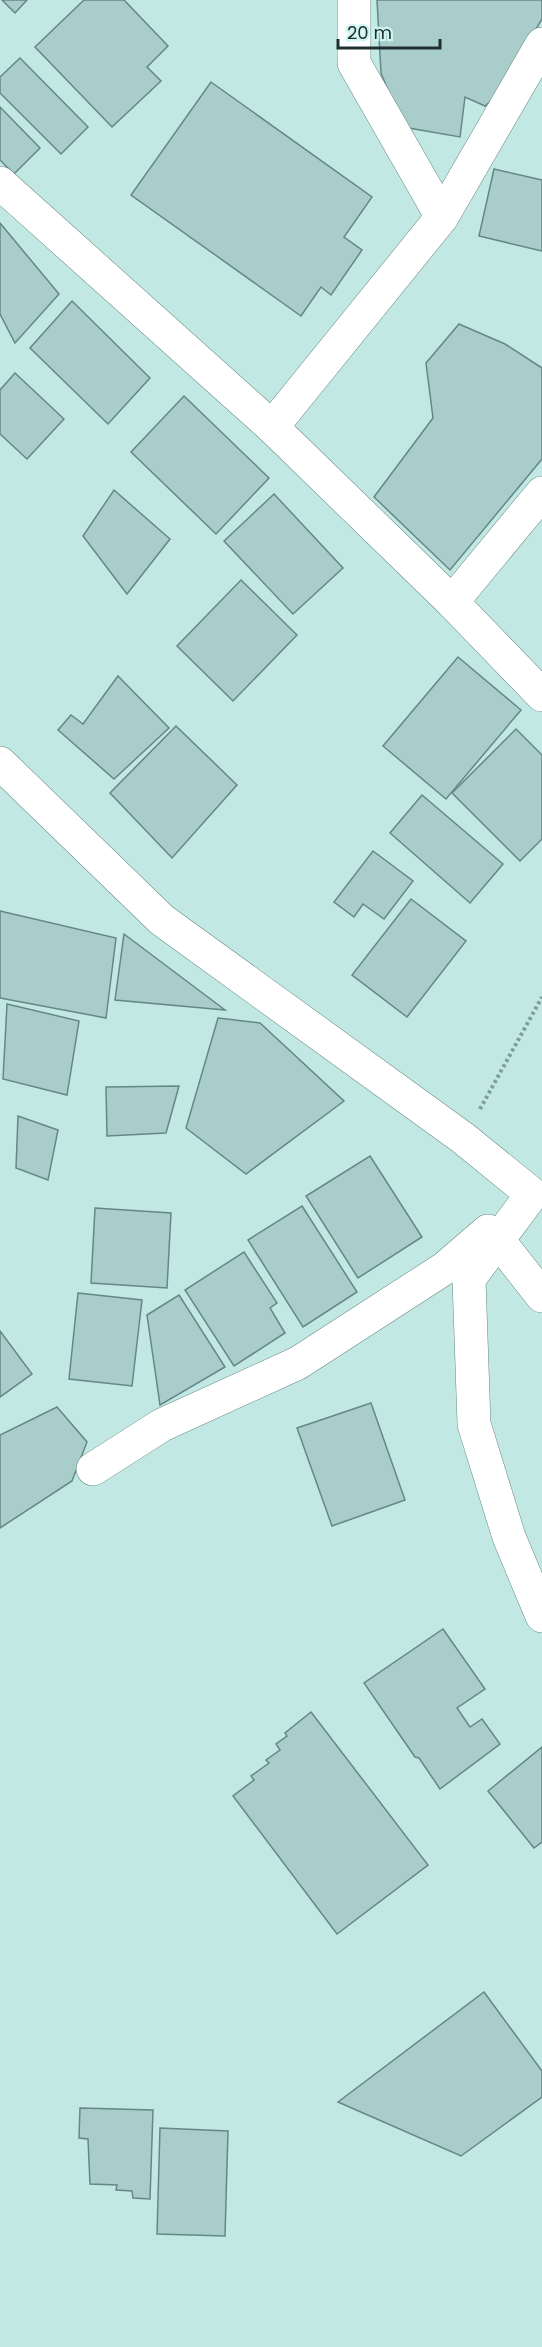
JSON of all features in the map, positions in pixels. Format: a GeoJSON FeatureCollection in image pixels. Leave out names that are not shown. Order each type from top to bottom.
{"type":"FeatureCollection","features":[{"type":"Feature","properties":{"kind":"street"},"geometry":{"type":"LineString","coordinates":[[354,0],[354,63],[442,217]]}},
{"type":"Feature","properties":{"kind":"street"},"geometry":{"type":"LineString","coordinates":[[272,427],[442,217],[542,44]]}},
{"type":"Feature","properties":{"kind":"street"},"geometry":{"type":"LineString","coordinates":[[0,183],[272,427],[452,602],[542,695]]}},
{"type":"Feature","properties":{"kind":"street"},"geometry":{"type":"LineString","coordinates":[[452,602],[542,493]]}},
{"type":"Feature","properties":{"kind":"street"},"geometry":{"type":"LineString","coordinates":[[0,764],[162,920],[537,1193]]}},
{"type":"Feature","properties":{"kind":"street"},"geometry":{"type":"LineString","coordinates":[[537,1193],[469,1279],[474,1424],[530,1550],[542,1616]]}},
{"type":"Feature","properties":{"kind":"street"},"geometry":{"type":"LineString","coordinates":[[93,1470],[162,1425],[298,1363],[445,1268],[537,1193]]}},
{"type":"Feature","properties":{"kind":"street"},"geometry":{"type":"LineString","coordinates":[[498,1240],[542,1296]]}},
{"type":"Feature","properties":{"kind":"path"},"geometry":{"type":"LineString","coordinates":[[464,1138],[542,997]]}},
{"type":"Feature","properties":{"kind":"building"},"geometry":{"type":"Polygon","coordinates":[[[2,0],[27,0],[15,13],[2,0]]]}},
{"type":"Feature","properties":{"kind":"building"},"geometry":{"type":"Polygon","coordinates":[[[84,0],[124,0],[168,46],[147,67],[161,81],[112,127],[35,47],[84,0]]]}},
{"type":"Feature","properties":{"kind":"building"},"geometry":{"type":"Polygon","coordinates":[[[377,0],[542,0],[542,19],[498,94],[485,106],[465,97],[460,137],[403,127],[381,73],[377,0]]]}},
{"type":"Feature","properties":{"kind":"building"},"geometry":{"type":"Polygon","coordinates":[[[20,58],[88,127],[61,154],[0,93],[0,77],[20,58]]]}},
{"type":"Feature","properties":{"kind":"building"},"geometry":{"type":"Polygon","coordinates":[[[211,82],[372,197],[344,237],[362,250],[331,295],[321,287],[301,316],[131,195],[211,82]]]}},
{"type":"Feature","properties":{"kind":"building"},"geometry":{"type":"Polygon","coordinates":[[[0,107],[40,148],[14,174],[0,160],[0,107]]]}},
{"type":"Feature","properties":{"kind":"building"},"geometry":{"type":"Polygon","coordinates":[[[494,169],[542,180],[542,251],[479,236],[494,169]]]}},
{"type":"Feature","properties":{"kind":"building"},"geometry":{"type":"Polygon","coordinates":[[[0,223],[59,294],[15,343],[0,314],[0,223]]]}},
{"type":"Feature","properties":{"kind":"building"},"geometry":{"type":"Polygon","coordinates":[[[72,301],[150,378],[108,424],[30,348],[72,301]]]}},
{"type":"Feature","properties":{"kind":"building"},"geometry":{"type":"Polygon","coordinates":[[[459,324],[505,344],[542,368],[542,459],[450,570],[374,497],[433,418],[426,363],[459,324]]]}},
{"type":"Feature","properties":{"kind":"building"},"geometry":{"type":"Polygon","coordinates":[[[15,373],[64,419],[27,459],[0,434],[0,390],[15,373]]]}},
{"type":"Feature","properties":{"kind":"building"},"geometry":{"type":"Polygon","coordinates":[[[184,396],[269,478],[216,534],[131,452],[184,396]]]}},
{"type":"Feature","properties":{"kind":"building"},"geometry":{"type":"Polygon","coordinates":[[[114,490],[170,539],[127,594],[83,536],[114,490]]]}},
{"type":"Feature","properties":{"kind":"building"},"geometry":{"type":"Polygon","coordinates":[[[274,494],[343,568],[293,614],[224,541],[274,494]]]}},
{"type":"Feature","properties":{"kind":"building"},"geometry":{"type":"Polygon","coordinates":[[[241,580],[297,635],[233,701],[177,646],[241,580]]]}},
{"type":"Feature","properties":{"kind":"building"},"geometry":{"type":"Polygon","coordinates":[[[458,657],[521,710],[446,799],[383,746],[458,657]]]}},
{"type":"Feature","properties":{"kind":"building"},"geometry":{"type":"Polygon","coordinates":[[[118,676],[169,728],[114,779],[58,730],[71,715],[83,724],[118,676]]]}},
{"type":"Feature","properties":{"kind":"building"},"geometry":{"type":"Polygon","coordinates":[[[176,726],[237,785],[172,858],[110,793],[176,726]]]}},
{"type":"Feature","properties":{"kind":"building"},"geometry":{"type":"Polygon","coordinates":[[[516,729],[542,755],[542,839],[520,861],[452,793],[516,729]]]}},
{"type":"Feature","properties":{"kind":"building"},"geometry":{"type":"Polygon","coordinates":[[[422,795],[503,864],[470,903],[390,833],[422,795]]]}},
{"type":"Feature","properties":{"kind":"building"},"geometry":{"type":"Polygon","coordinates":[[[373,851],[413,881],[384,919],[363,904],[354,917],[334,902],[373,851]]]}},
{"type":"Feature","properties":{"kind":"building"},"geometry":{"type":"Polygon","coordinates":[[[411,899],[466,941],[407,1017],[352,975],[411,899]]]}},
{"type":"Feature","properties":{"kind":"building"},"geometry":{"type":"Polygon","coordinates":[[[0,911],[116,938],[106,1018],[0,998],[0,911]]]}},
{"type":"Feature","properties":{"kind":"building"},"geometry":{"type":"Polygon","coordinates":[[[124,934],[225,1010],[115,1000],[124,934]]]}},
{"type":"Feature","properties":{"kind":"building"},"geometry":{"type":"Polygon","coordinates":[[[7,1004],[79,1021],[67,1095],[3,1079],[7,1004]]]}},
{"type":"Feature","properties":{"kind":"building"},"geometry":{"type":"Polygon","coordinates":[[[218,1018],[260,1023],[344,1101],[246,1174],[186,1128],[218,1018]]]}},
{"type":"Feature","properties":{"kind":"building"},"geometry":{"type":"Polygon","coordinates":[[[179,1086],[166,1133],[107,1136],[106,1087],[179,1086]]]}},
{"type":"Feature","properties":{"kind":"building"},"geometry":{"type":"Polygon","coordinates":[[[18,1116],[58,1130],[48,1180],[16,1168],[18,1116]]]}},
{"type":"Feature","properties":{"kind":"building"},"geometry":{"type":"Polygon","coordinates":[[[370,1156],[422,1237],[358,1278],[306,1196],[370,1156]]]}},
{"type":"Feature","properties":{"kind":"building"},"geometry":{"type":"Polygon","coordinates":[[[302,1206],[357,1292],[303,1327],[248,1240],[302,1206]]]}},
{"type":"Feature","properties":{"kind":"building"},"geometry":{"type":"Polygon","coordinates":[[[95,1208],[171,1213],[167,1288],[91,1283],[95,1208]]]}},
{"type":"Feature","properties":{"kind":"building"},"geometry":{"type":"Polygon","coordinates":[[[244,1252],[277,1303],[270,1308],[285,1333],[234,1366],[185,1290],[244,1252]]]}},
{"type":"Feature","properties":{"kind":"building"},"geometry":{"type":"Polygon","coordinates":[[[78,1293],[142,1300],[132,1386],[69,1379],[78,1293]]]}},
{"type":"Feature","properties":{"kind":"building"},"geometry":{"type":"Polygon","coordinates":[[[179,1295],[225,1367],[160,1405],[147,1315],[179,1295]]]}},
{"type":"Feature","properties":{"kind":"building"},"geometry":{"type":"Polygon","coordinates":[[[0,1331],[32,1374],[0,1397],[0,1331]]]}},
{"type":"Feature","properties":{"kind":"building"},"geometry":{"type":"Polygon","coordinates":[[[371,1403],[405,1500],[332,1526],[297,1428],[371,1403]]]}},
{"type":"Feature","properties":{"kind":"building"},"geometry":{"type":"Polygon","coordinates":[[[57,1407],[87,1442],[72,1481],[0,1528],[0,1435],[57,1407]]]}},
{"type":"Feature","properties":{"kind":"building"},"geometry":{"type":"Polygon","coordinates":[[[443,1629],[485,1689],[457,1708],[470,1727],[482,1719],[500,1744],[440,1789],[364,1683],[443,1629]]]}},
{"type":"Feature","properties":{"kind":"building"},"geometry":{"type":"Polygon","coordinates":[[[311,1712],[428,1865],[337,1934],[233,1796],[254,1780],[251,1776],[269,1763],[266,1760],[280,1750],[276,1744],[287,1736],[285,1733],[311,1712]]]}},
{"type":"Feature","properties":{"kind":"building"},"geometry":{"type":"Polygon","coordinates":[[[542,1747],[542,1842],[534,1848],[488,1791],[542,1747]]]}},
{"type":"Feature","properties":{"kind":"building"},"geometry":{"type":"Polygon","coordinates":[[[484,1992],[542,2071],[542,2097],[461,2156],[338,2102],[484,1992]]]}},
{"type":"Feature","properties":{"kind":"building"},"geometry":{"type":"Polygon","coordinates":[[[80,2108],[153,2110],[150,2199],[133,2198],[132,2191],[116,2190],[117,2185],[90,2184],[88,2139],[79,2138],[80,2108]]]}},
{"type":"Feature","properties":{"kind":"building"},"geometry":{"type":"Polygon","coordinates":[[[160,2128],[228,2131],[225,2236],[157,2234],[160,2128]]]}}]}
